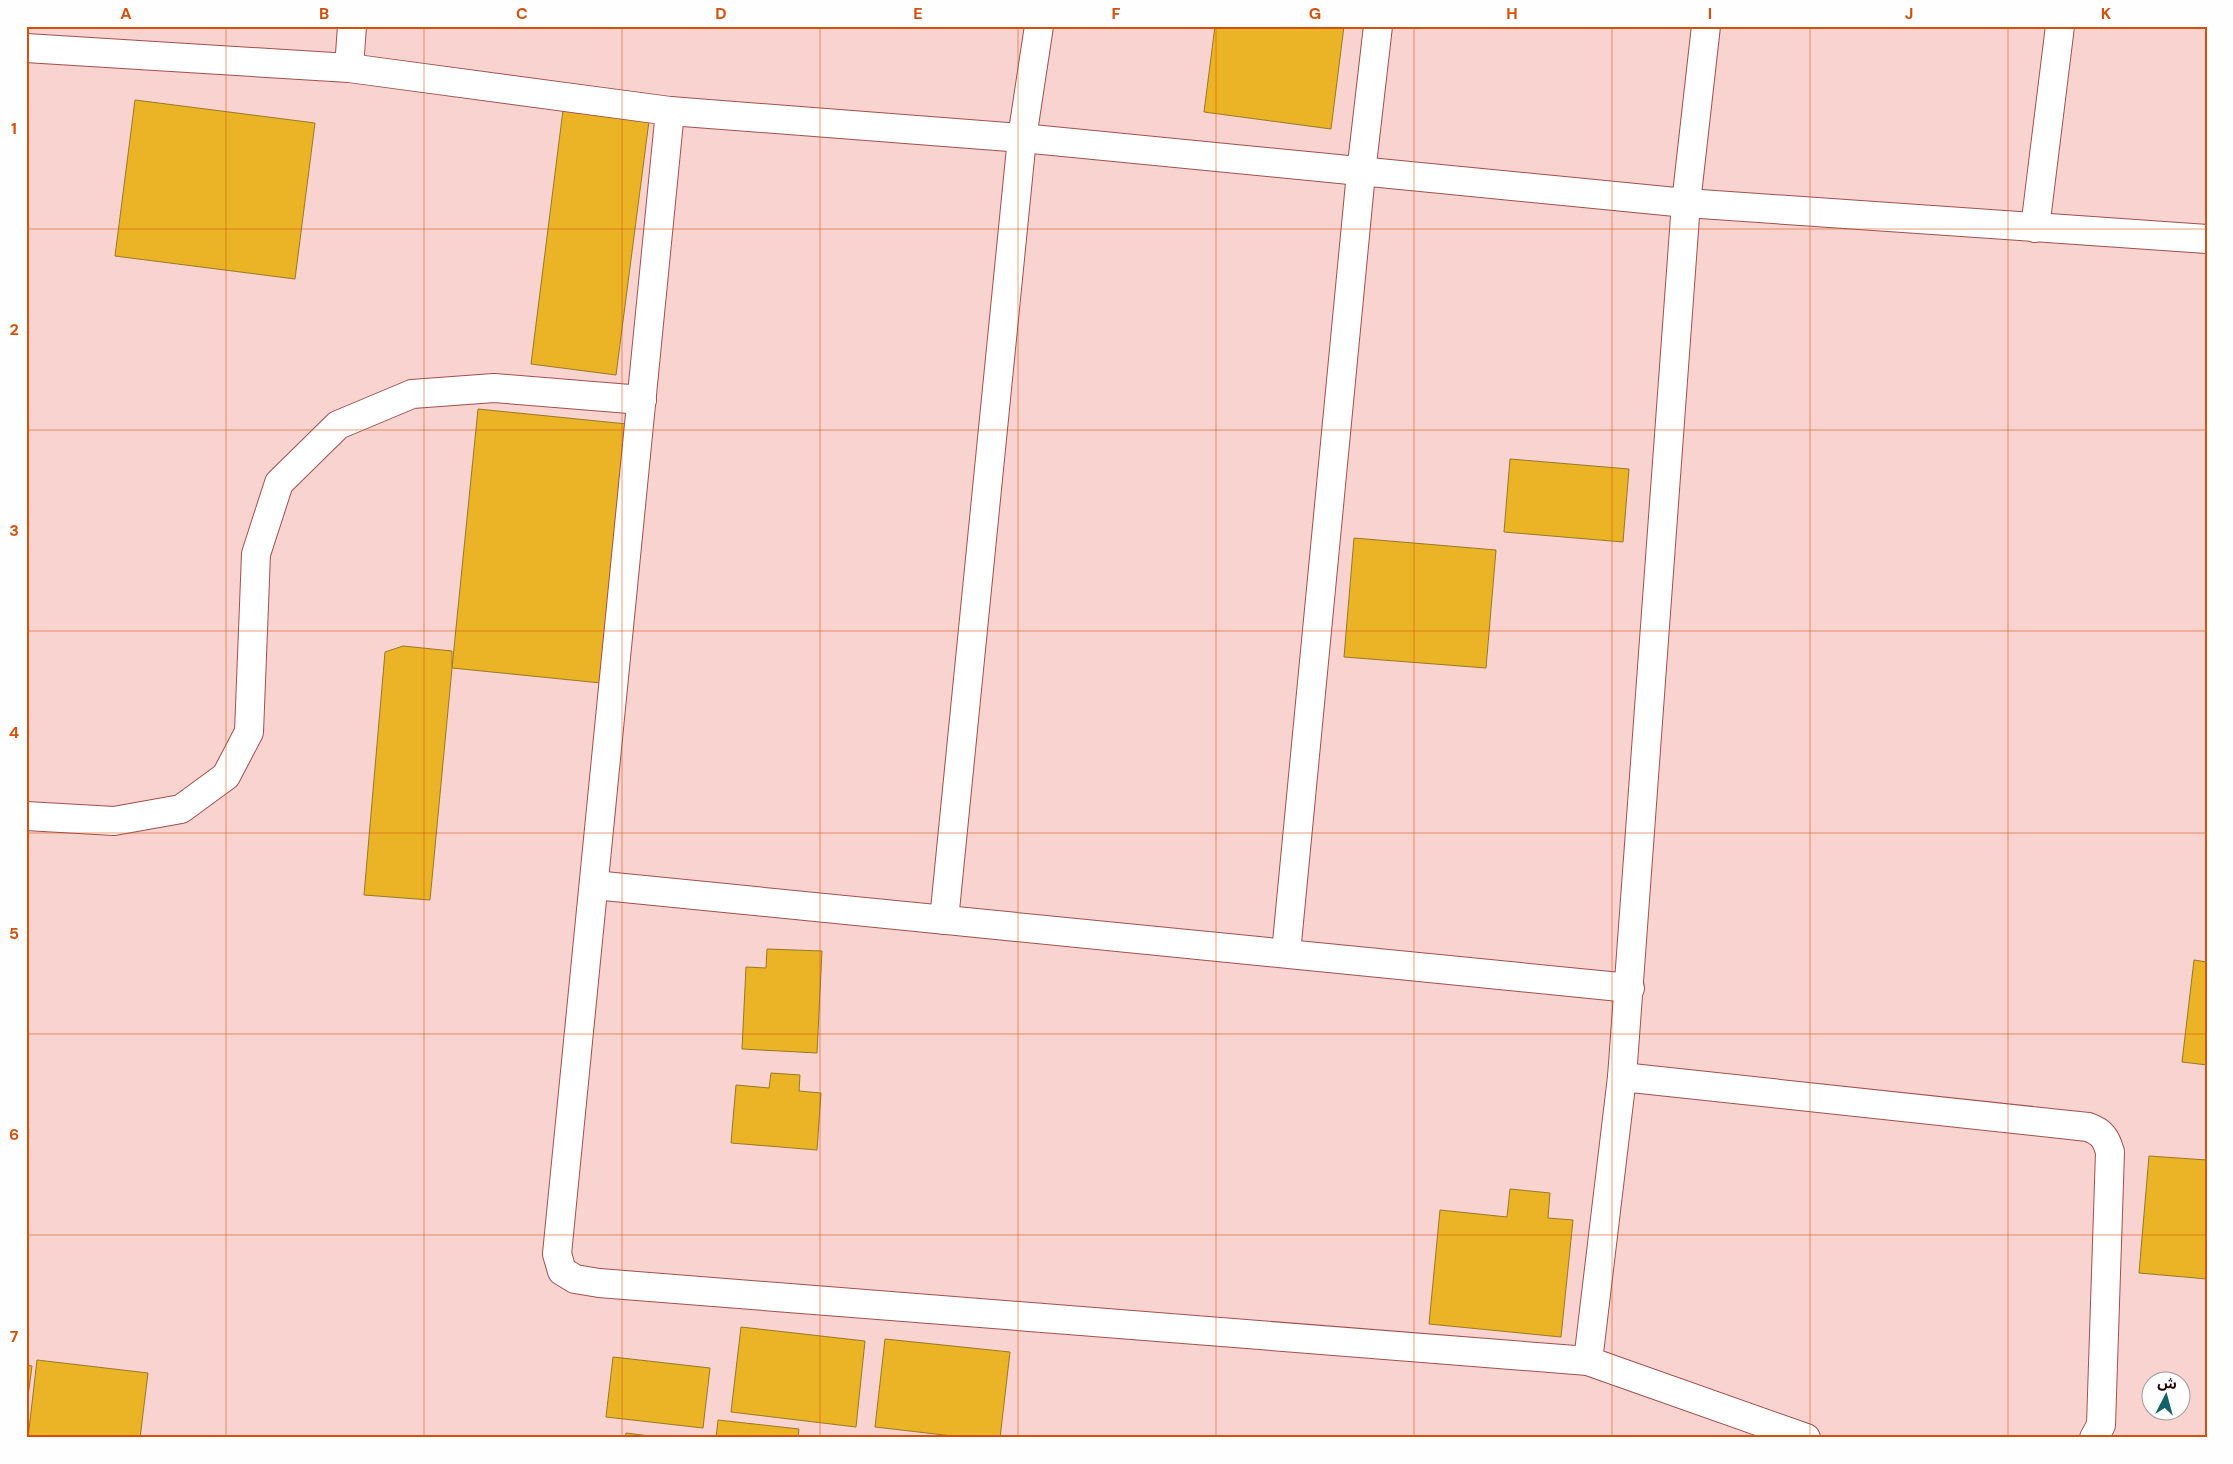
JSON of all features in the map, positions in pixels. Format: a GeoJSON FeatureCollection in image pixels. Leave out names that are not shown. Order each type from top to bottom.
{"type":"FeatureCollection","features":[{"type":"Feature","properties":{"kind":"street"},"geometry":{"type":"LineString","coordinates":[[349,68],[352,26]]}},
{"type":"Feature","properties":{"kind":"street"},"geometry":{"type":"LineString","coordinates":[[944,920],[1022,138],[1039,26]]}},
{"type":"Feature","properties":{"kind":"street"},"geometry":{"type":"LineString","coordinates":[[1286,954],[1361,173],[1378,26]]}},
{"type":"Feature","properties":{"kind":"street"},"geometry":{"type":"LineString","coordinates":[[1588,1361],[1622,1077],[1630,988],[1686,204],[1706,26]]}},
{"type":"Feature","properties":{"kind":"street"},"geometry":{"type":"LineString","coordinates":[[2035,228],[2060,26]]}},
{"type":"Feature","properties":{"kind":"street"},"geometry":{"type":"LineString","coordinates":[[26,48],[349,68],[670,112],[1022,138],[1686,204],[2207,239]]}},
{"type":"Feature","properties":{"kind":"street"},"geometry":{"type":"LineString","coordinates":[[670,112],[557,1254],[562,1271],[575,1279],[599,1283],[1588,1361],[1806,1438]]}},
{"type":"Feature","properties":{"kind":"street"},"geometry":{"type":"LineString","coordinates":[[26,816],[114,821],[181,809],[226,776],[249,732],[256,554],[270,510],[279,483],[338,425],[412,394],[494,388],[642,400]]}},
{"type":"Feature","properties":{"kind":"street"},"geometry":{"type":"LineString","coordinates":[[594,885],[1630,988]]}},
{"type":"Feature","properties":{"kind":"street"},"geometry":{"type":"LineString","coordinates":[[1622,1077],[2078,1126],[2099,1131],[2106,1138],[2110,1152],[2101,1425],[2094,1438]]}},
{"type":"Feature","properties":{"kind":"building"},"geometry":{"type":"Polygon","coordinates":[[[1215,26],[1344,26],[1331,129],[1204,112],[1215,26]]]}},
{"type":"Feature","properties":{"kind":"building"},"geometry":{"type":"Polygon","coordinates":[[[135,100],[315,123],[295,279],[115,256],[135,100]]]}},
{"type":"Feature","properties":{"kind":"building"},"geometry":{"type":"Polygon","coordinates":[[[563,110],[649,121],[616,375],[531,364],[563,110]]]}},
{"type":"Feature","properties":{"kind":"building"},"geometry":{"type":"Polygon","coordinates":[[[478,409],[627,424],[601,683],[452,668],[478,409]]]}},
{"type":"Feature","properties":{"kind":"building"},"geometry":{"type":"Polygon","coordinates":[[[1510,459],[1629,469],[1623,542],[1504,532],[1510,459]]]}},
{"type":"Feature","properties":{"kind":"building"},"geometry":{"type":"Polygon","coordinates":[[[1354,538],[1496,550],[1486,668],[1344,657],[1354,538]]]}},
{"type":"Feature","properties":{"kind":"building"},"geometry":{"type":"Polygon","coordinates":[[[403,646],[452,651],[430,900],[364,895],[385,652],[403,646]]]}},
{"type":"Feature","properties":{"kind":"building"},"geometry":{"type":"Polygon","coordinates":[[[767,949],[822,951],[817,1053],[742,1049],[746,967],[766,968],[767,949]]]}},
{"type":"Feature","properties":{"kind":"building"},"geometry":{"type":"Polygon","coordinates":[[[2194,960],[2207,962],[2207,1065],[2182,1062],[2194,960]]]}},
{"type":"Feature","properties":{"kind":"building"},"geometry":{"type":"Polygon","coordinates":[[[771,1073],[800,1075],[799,1091],[821,1093],[817,1150],[731,1143],[736,1085],[769,1088],[771,1073]]]}},
{"type":"Feature","properties":{"kind":"building"},"geometry":{"type":"Polygon","coordinates":[[[2149,1156],[2207,1160],[2207,1279],[2139,1273],[2149,1156]]]}},
{"type":"Feature","properties":{"kind":"building"},"geometry":{"type":"Polygon","coordinates":[[[1510,1189],[1550,1193],[1548,1218],[1573,1220],[1561,1337],[1429,1324],[1440,1210],[1507,1217],[1510,1189]]]}},
{"type":"Feature","properties":{"kind":"building"},"geometry":{"type":"Polygon","coordinates":[[[741,1327],[865,1341],[856,1427],[731,1412],[741,1327]]]}},
{"type":"Feature","properties":{"kind":"building"},"geometry":{"type":"Polygon","coordinates":[[[885,1339],[1010,1352],[1000,1438],[970,1438],[875,1427],[885,1339]]]}},
{"type":"Feature","properties":{"kind":"building"},"geometry":{"type":"Polygon","coordinates":[[[613,1357],[710,1368],[703,1428],[606,1417],[613,1357]]]}},
{"type":"Feature","properties":{"kind":"building"},"geometry":{"type":"Polygon","coordinates":[[[37,1360],[148,1373],[140,1438],[28,1438],[37,1360]]]}},
{"type":"Feature","properties":{"kind":"building"},"geometry":{"type":"Polygon","coordinates":[[[26,1365],[32,1366],[26,1412],[26,1365]]]}},
{"type":"Feature","properties":{"kind":"building"},"geometry":{"type":"Polygon","coordinates":[[[718,1420],[799,1429],[798,1438],[716,1438],[718,1420]]]}},
{"type":"Feature","properties":{"kind":"building"},"geometry":{"type":"Polygon","coordinates":[[[626,1433],[666,1438],[625,1438],[626,1433]]]}}]}
